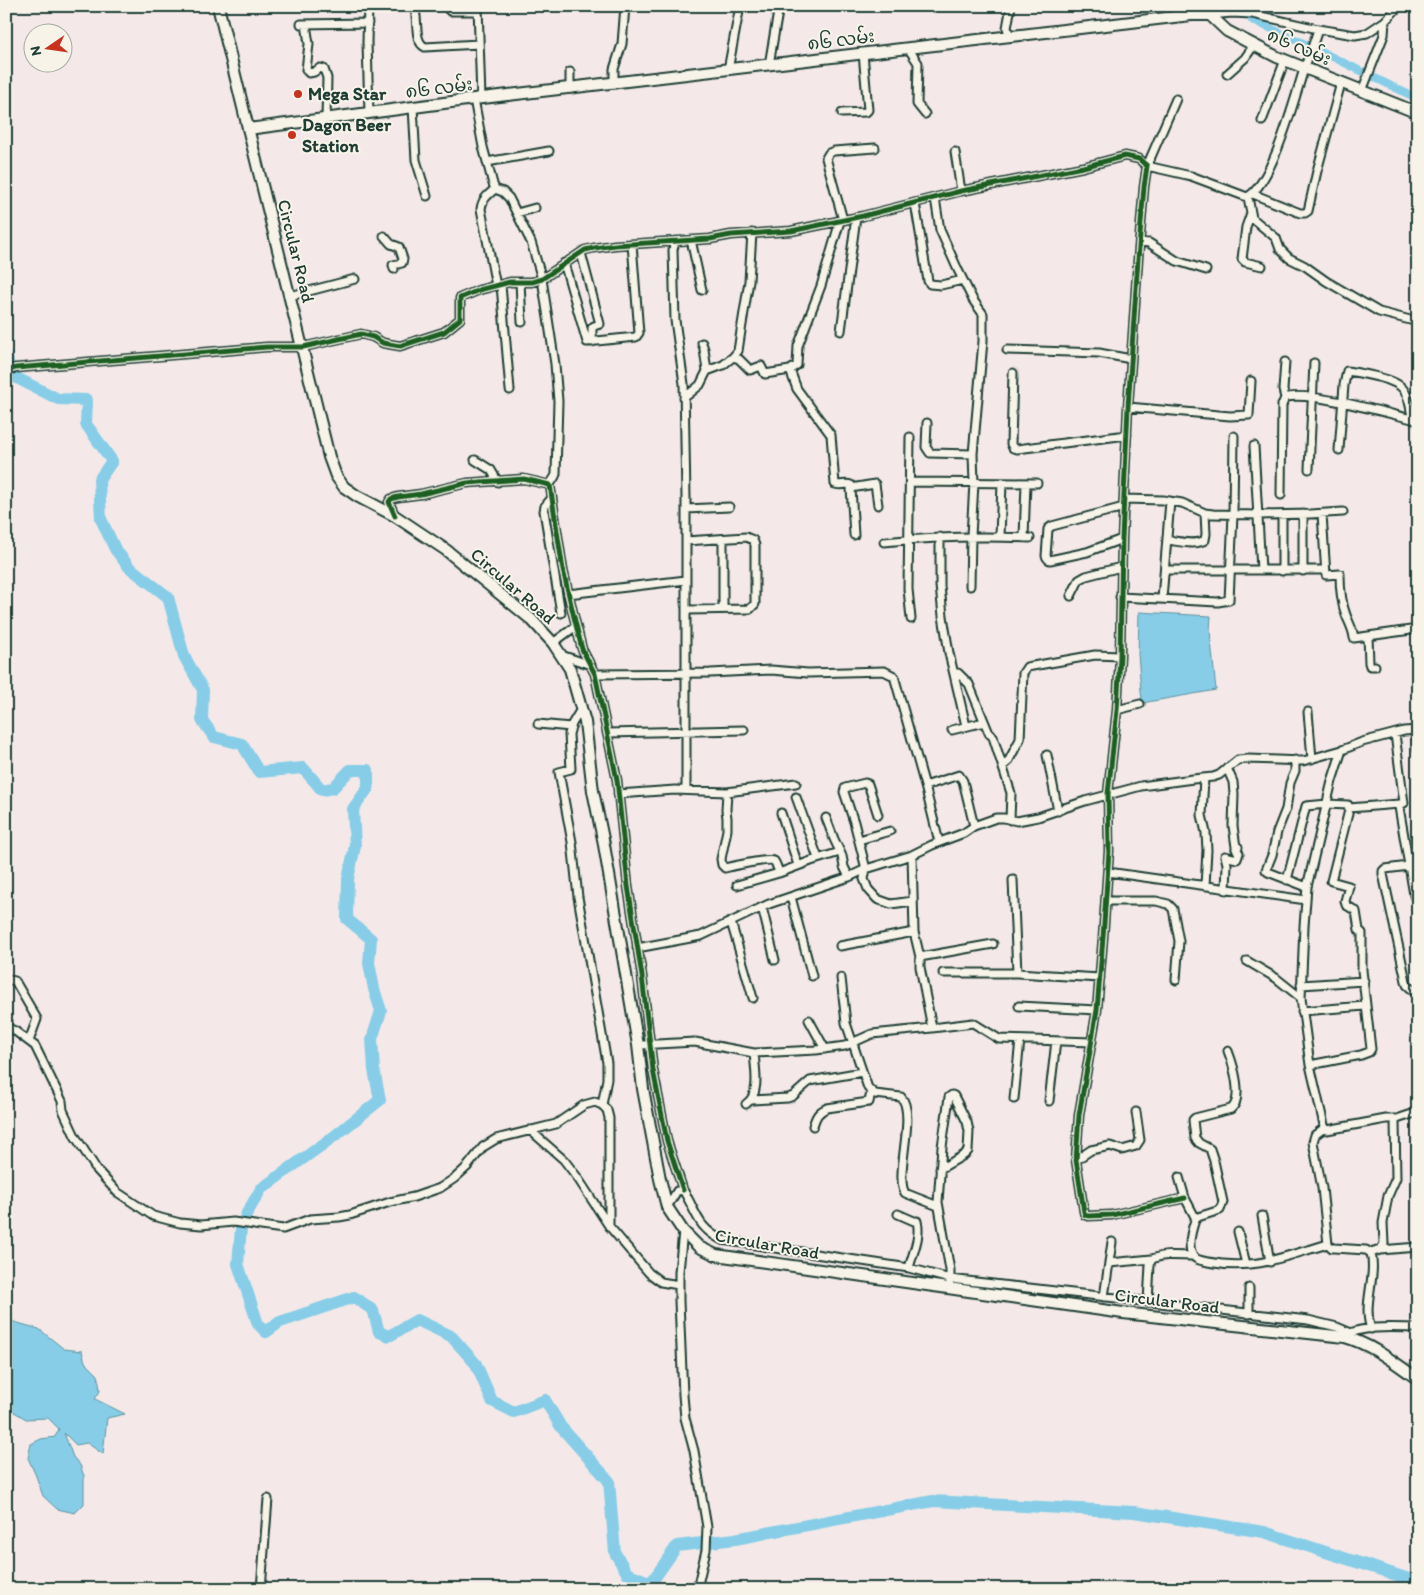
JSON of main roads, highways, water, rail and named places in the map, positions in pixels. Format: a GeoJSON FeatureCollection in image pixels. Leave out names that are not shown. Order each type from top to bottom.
{"type":"FeatureCollection","features":[{"type":"Feature","properties":{"kind":"main road","name":"Circular Road"},"geometry":{"type":"LineString","coordinates":[[218,6],[329,457],[336,476],[344,487],[357,496],[395,516],[446,550],[532,620],[553,643],[570,669],[585,722],[593,791],[603,839],[660,1179],[667,1207],[683,1231],[699,1247],[716,1255],[950,1283],[1123,1313],[1348,1335],[1374,1349],[1418,1379]]}},
{"type":"Feature","properties":{"kind":"main road","name":"၈၆ လမ်း"},"geometry":{"type":"LineString","coordinates":[[248,129],[478,99],[1191,15],[1202,12],[1227,31],[1285,60],[1342,83],[1363,87],[1418,112]]}},
{"type":"Feature","properties":{"kind":"water"},"geometry":{"type":"Polygon","coordinates":[[[1139,612],[1211,616],[1210,631],[1216,690],[1142,703],[1138,654],[1139,612]]]}},
{"type":"Feature","properties":{"kind":"water"},"geometry":{"type":"Polygon","coordinates":[[[11,1321],[39,1329],[64,1349],[82,1351],[85,1362],[98,1375],[100,1391],[95,1399],[125,1414],[107,1418],[103,1454],[87,1443],[76,1445],[64,1433],[73,1457],[80,1465],[84,1476],[84,1504],[75,1513],[57,1509],[43,1496],[28,1458],[31,1444],[41,1439],[55,1437],[59,1429],[48,1418],[26,1419],[11,1410],[6,1410],[6,1322],[11,1321]]]}},
{"type":"Feature","properties":{"kind":"waterway"},"geometry":{"type":"LineString","coordinates":[[1235,6],[1252,20],[1418,99]]}},
{"type":"Feature","properties":{"kind":"waterway"},"geometry":{"type":"LineString","coordinates":[[6,355],[11,375],[58,399],[87,400],[86,424],[112,461],[99,480],[101,519],[115,549],[129,567],[168,597],[184,656],[203,690],[202,720],[214,737],[242,744],[259,772],[303,768],[322,790],[333,788],[350,770],[368,770],[368,788],[353,809],[355,846],[348,879],[347,919],[371,939],[369,963],[381,1011],[372,1039],[374,1070],[380,1100],[336,1135],[261,1189],[247,1213],[241,1228],[238,1264],[258,1324],[266,1332],[280,1322],[354,1297],[373,1310],[379,1332],[389,1336],[417,1320],[451,1336],[476,1364],[492,1401],[514,1412],[545,1400],[561,1427],[609,1481],[615,1553],[627,1573],[651,1583]]}},
{"type":"Feature","properties":{"kind":"waterway"},"geometry":{"type":"LineString","coordinates":[[651,1589],[651,1583],[677,1546],[735,1539],[933,1501],[1134,1512],[1264,1532],[1418,1582]]}},
{"type":"Feature","properties":{"kind":"place","name":"Mega Star"},"geometry":{"type":"Point","coordinates":[298,94]}},
{"type":"Feature","properties":{"kind":"place","name":"Dagon Beer Station"},"geometry":{"type":"Point","coordinates":[292,135]}}]}
